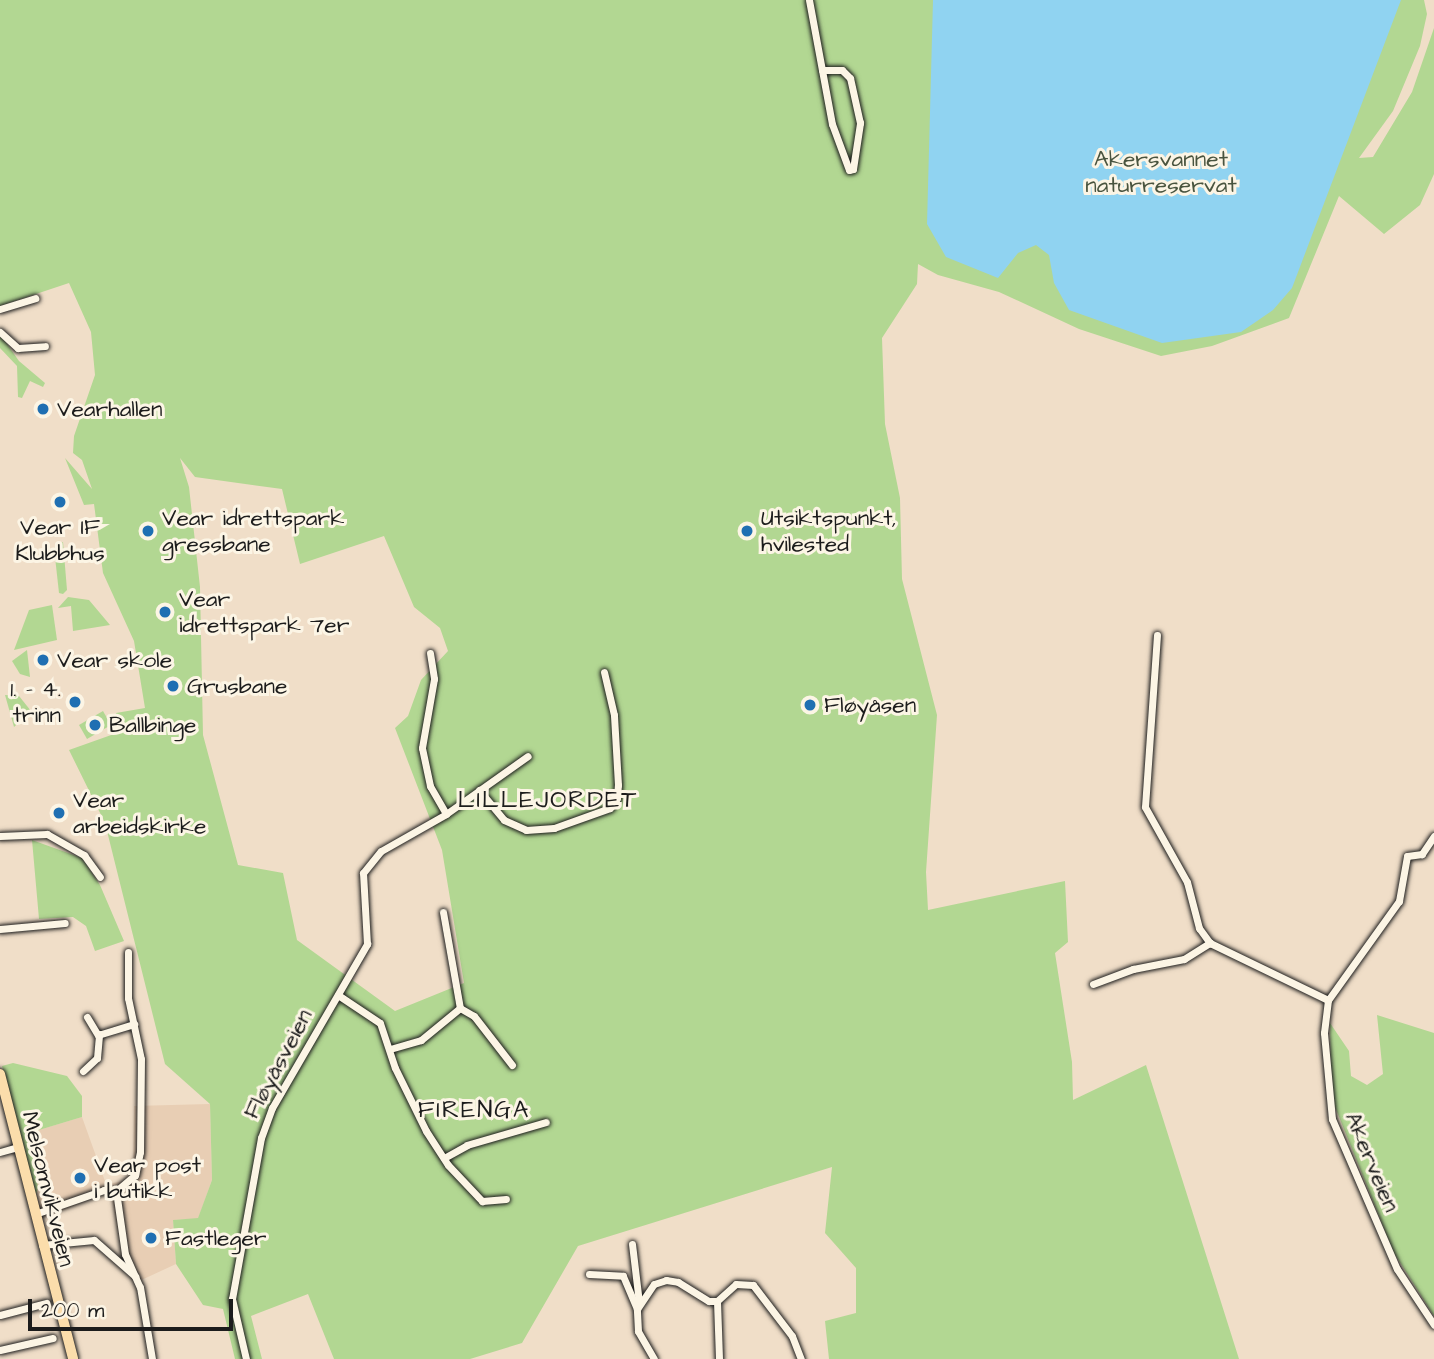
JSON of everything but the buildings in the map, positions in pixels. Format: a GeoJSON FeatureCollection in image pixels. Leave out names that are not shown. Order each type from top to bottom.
{"type":"FeatureCollection","features":[{"type":"Feature","properties":{"kind":"main road","name":"Melsomvikveien"},"geometry":{"type":"LineString","coordinates":[[0,1073],[71,1358]]}},
{"type":"Feature","properties":{"kind":"street"},"geometry":{"type":"LineString","coordinates":[[809,0],[832,124],[849,170],[853,169],[860,123],[850,78],[842,70],[822,70]]}},
{"type":"Feature","properties":{"kind":"street"},"geometry":{"type":"LineString","coordinates":[[0,309],[35,298]]}},
{"type":"Feature","properties":{"kind":"street"},"geometry":{"type":"LineString","coordinates":[[0,332],[18,348],[45,346]]}},
{"type":"Feature","properties":{"kind":"street"},"geometry":{"type":"LineString","coordinates":[[1157,635],[1145,807],[1187,881],[1199,928],[1210,943],[1328,1000],[1391,918],[1404,887],[1407,856],[1422,854],[1434,836]]}},
{"type":"Feature","properties":{"kind":"street"},"geometry":{"type":"LineString","coordinates":[[429,653],[433,679],[422,748],[430,786],[446,814],[528,756]]}},
{"type":"Feature","properties":{"kind":"street"},"geometry":{"type":"LineString","coordinates":[[479,790],[504,820],[526,830],[554,828],[610,808],[617,798],[618,785],[614,715],[604,672]]}},
{"type":"Feature","properties":{"kind":"street","name":"Fløyåsveien"},"geometry":{"type":"LineString","coordinates":[[246,1359],[232,1299],[261,1138],[272,1108],[338,995],[368,937],[362,878],[375,856],[446,814]]}},
{"type":"Feature","properties":{"kind":"street"},"geometry":{"type":"LineString","coordinates":[[0,836],[47,834],[84,855],[100,877]]}},
{"type":"Feature","properties":{"kind":"street"},"geometry":{"type":"LineString","coordinates":[[443,912],[460,1008]]}},
{"type":"Feature","properties":{"kind":"street"},"geometry":{"type":"LineString","coordinates":[[0,929],[65,923]]}},
{"type":"Feature","properties":{"kind":"street"},"geometry":{"type":"LineString","coordinates":[[1093,984],[1133,969],[1184,960],[1210,943]]}},
{"type":"Feature","properties":{"kind":"street"},"geometry":{"type":"LineString","coordinates":[[35,1214],[104,1190],[116,1191],[135,1175],[140,1152],[141,1059],[128,998],[128,952]]}},
{"type":"Feature","properties":{"kind":"street"},"geometry":{"type":"LineString","coordinates":[[338,995],[375,1017],[426,1132],[444,1158],[482,1201],[506,1199]]}},
{"type":"Feature","properties":{"kind":"street","name":"Akerveien"},"geometry":{"type":"LineString","coordinates":[[1328,1000],[1324,1033],[1332,1119],[1397,1269],[1434,1325]]}},
{"type":"Feature","properties":{"kind":"street"},"geometry":{"type":"LineString","coordinates":[[390,1049],[421,1040],[460,1008]]}},
{"type":"Feature","properties":{"kind":"street"},"geometry":{"type":"LineString","coordinates":[[460,1008],[474,1016],[512,1065]]}},
{"type":"Feature","properties":{"kind":"street"},"geometry":{"type":"LineString","coordinates":[[88,1017],[94,1034],[134,1024]]}},
{"type":"Feature","properties":{"kind":"street"},"geometry":{"type":"LineString","coordinates":[[83,1071],[97,1058],[99,1034]]}},
{"type":"Feature","properties":{"kind":"street"},"geometry":{"type":"LineString","coordinates":[[444,1158],[467,1145],[546,1122]]}},
{"type":"Feature","properties":{"kind":"street"},"geometry":{"type":"LineString","coordinates":[[0,1152],[18,1147]]}},
{"type":"Feature","properties":{"kind":"street"},"geometry":{"type":"LineString","coordinates":[[116,1191],[125,1254],[136,1276],[152,1359]]}},
{"type":"Feature","properties":{"kind":"street"},"geometry":{"type":"LineString","coordinates":[[42,1245],[94,1240],[136,1276]]}},
{"type":"Feature","properties":{"kind":"street"},"geometry":{"type":"LineString","coordinates":[[632,1244],[638,1331],[654,1359]]}},
{"type":"Feature","properties":{"kind":"street"},"geometry":{"type":"LineString","coordinates":[[589,1274],[623,1276],[638,1306]]}},
{"type":"Feature","properties":{"kind":"street"},"geometry":{"type":"LineString","coordinates":[[638,1306],[654,1284],[666,1280],[678,1282],[705,1300],[717,1301],[736,1284],[753,1285],[792,1336],[802,1359]]}},
{"type":"Feature","properties":{"kind":"street"},"geometry":{"type":"LineString","coordinates":[[717,1301],[719,1359]]}},
{"type":"Feature","properties":{"kind":"street"},"geometry":{"type":"LineString","coordinates":[[0,1315],[46,1303]]}},
{"type":"Feature","properties":{"kind":"street"},"geometry":{"type":"LineString","coordinates":[[0,1350],[53,1338]]}},
{"type":"Feature","properties":{"kind":"shaded area"},"geometry":{"type":"Polygon","coordinates":[[[210,1104],[212,1180],[198,1219],[173,1220],[176,1264],[135,1283],[122,1255],[112,1199],[105,1194],[41,1219],[25,1134],[82,1117],[106,1184],[125,1181],[133,1170],[134,1106],[210,1104]]]}},
{"type":"Feature","properties":{"kind":"green space"},"geometry":{"type":"Polygon","coordinates":[[[0,0],[1424,0],[1427,14],[1420,46],[1393,111],[1359,158],[1373,157],[1412,92],[1434,28],[1434,174],[1420,205],[1384,234],[1339,196],[1289,318],[1212,346],[1161,356],[1079,329],[999,292],[938,275],[918,264],[917,284],[882,338],[885,424],[900,498],[902,579],[937,715],[926,872],[928,910],[1065,881],[1068,942],[1055,953],[1072,1062],[1073,1100],[1146,1065],[1239,1359],[829,1359],[825,1321],[856,1313],[856,1268],[825,1233],[832,1167],[578,1246],[522,1343],[470,1359],[334,1359],[308,1294],[251,1316],[262,1359],[235,1359],[223,1309],[203,1305],[176,1264],[173,1220],[198,1218],[212,1180],[210,1104],[165,1064],[105,823],[69,750],[114,734],[116,713],[145,708],[134,641],[103,573],[94,504],[84,505],[65,458],[92,489],[82,460],[73,453],[74,436],[95,375],[91,332],[69,283],[0,306],[0,0]],[[180,458],[189,487],[200,587],[203,735],[238,865],[283,873],[297,940],[395,1011],[464,983],[442,850],[395,728],[408,716],[421,680],[448,651],[440,628],[414,607],[384,536],[300,564],[282,489],[195,477],[180,458]]]}},
{"type":"Feature","properties":{"kind":"green space"},"geometry":{"type":"Polygon","coordinates":[[[0,334],[19,361],[45,383],[43,387],[30,381],[22,398],[18,397],[17,366],[0,348],[0,334]]]}},
{"type":"Feature","properties":{"kind":"green space"},"geometry":{"type":"Polygon","coordinates":[[[63,542],[67,590],[63,594],[59,593],[54,548],[63,542]]]}},
{"type":"Feature","properties":{"kind":"green space"},"geometry":{"type":"Polygon","coordinates":[[[68,597],[89,600],[110,625],[73,631],[71,606],[58,608],[68,597]]]}},
{"type":"Feature","properties":{"kind":"green space"},"geometry":{"type":"Polygon","coordinates":[[[52,605],[57,640],[14,650],[29,610],[52,605]]]}},
{"type":"Feature","properties":{"kind":"green space"},"geometry":{"type":"Polygon","coordinates":[[[27,650],[30,677],[20,674],[12,661],[27,650]]]}},
{"type":"Feature","properties":{"kind":"green space"},"geometry":{"type":"Polygon","coordinates":[[[5,695],[19,696],[31,711],[14,727],[5,695]]]}},
{"type":"Feature","properties":{"kind":"green space","name":"Ballbinge"},"geometry":{"type":"Polygon","coordinates":[[[103,711],[111,725],[87,739],[79,725],[103,711]]]}},
{"type":"Feature","properties":{"kind":"green space"},"geometry":{"type":"Polygon","coordinates":[[[32,840],[82,858],[100,885],[124,941],[95,951],[86,926],[73,917],[39,919],[32,840]]]}},
{"type":"Feature","properties":{"kind":"green space"},"geometry":{"type":"Polygon","coordinates":[[[1377,1015],[1434,1033],[1434,1316],[1394,1253],[1331,1097],[1330,1023],[1349,1051],[1351,1076],[1367,1085],[1383,1074],[1377,1015]]]}},
{"type":"Feature","properties":{"kind":"green space"},"geometry":{"type":"Polygon","coordinates":[[[13,1063],[67,1076],[82,1096],[82,1117],[29,1133],[38,1188],[35,1197],[2,1066],[13,1063]]]}},
{"type":"Feature","properties":{"kind":"water","name":"Akersvannet naturreservat"},"geometry":{"type":"Polygon","coordinates":[[[933,0],[1401,0],[1292,288],[1273,310],[1241,332],[1162,343],[1069,310],[1054,283],[1049,255],[1036,245],[1018,253],[998,278],[946,257],[927,224],[933,0]]]}},
{"type":"Feature","properties":{"kind":"place","name":"Vearhallen"},"geometry":{"type":"Point","coordinates":[43,409]}},
{"type":"Feature","properties":{"kind":"place","name":"Vear IF Klubbhus"},"geometry":{"type":"Point","coordinates":[60,502]}},
{"type":"Feature","properties":{"kind":"place","name":"Vear idrettspark gressbane"},"geometry":{"type":"Point","coordinates":[148,531]}},
{"type":"Feature","properties":{"kind":"place","name":"Utsiktspunkt, hvilested"},"geometry":{"type":"Point","coordinates":[747,531]}},
{"type":"Feature","properties":{"kind":"place","name":"Vear idrettspark 7er"},"geometry":{"type":"Point","coordinates":[165,612]}},
{"type":"Feature","properties":{"kind":"place","name":"Vear skole"},"geometry":{"type":"Point","coordinates":[43,660]}},
{"type":"Feature","properties":{"kind":"place","name":"Grusbane"},"geometry":{"type":"Point","coordinates":[173,686]}},
{"type":"Feature","properties":{"kind":"place","name":"1. - 4. trinn"},"geometry":{"type":"Point","coordinates":[75,702]}},
{"type":"Feature","properties":{"kind":"place","name":"Fløyåsen"},"geometry":{"type":"Point","coordinates":[810,705]}},
{"type":"Feature","properties":{"kind":"place","name":"Ballbinge"},"geometry":{"type":"Point","coordinates":[95,725]}},
{"type":"Feature","properties":{"kind":"place","name":"Vear arbeidskirke"},"geometry":{"type":"Point","coordinates":[59,813]}},
{"type":"Feature","properties":{"kind":"place","name":"Vear post i butikk"},"geometry":{"type":"Point","coordinates":[80,1178]}},
{"type":"Feature","properties":{"kind":"place","name":"Fastleger"},"geometry":{"type":"Point","coordinates":[151,1238]}},
{"type":"Feature","properties":{"kind":"district","name":"LILLEJORDET"},"geometry":{"type":"Point","coordinates":[548,801]}},
{"type":"Feature","properties":{"kind":"district","name":"FIRENGA"},"geometry":{"type":"Point","coordinates":[474,1111]}}]}
